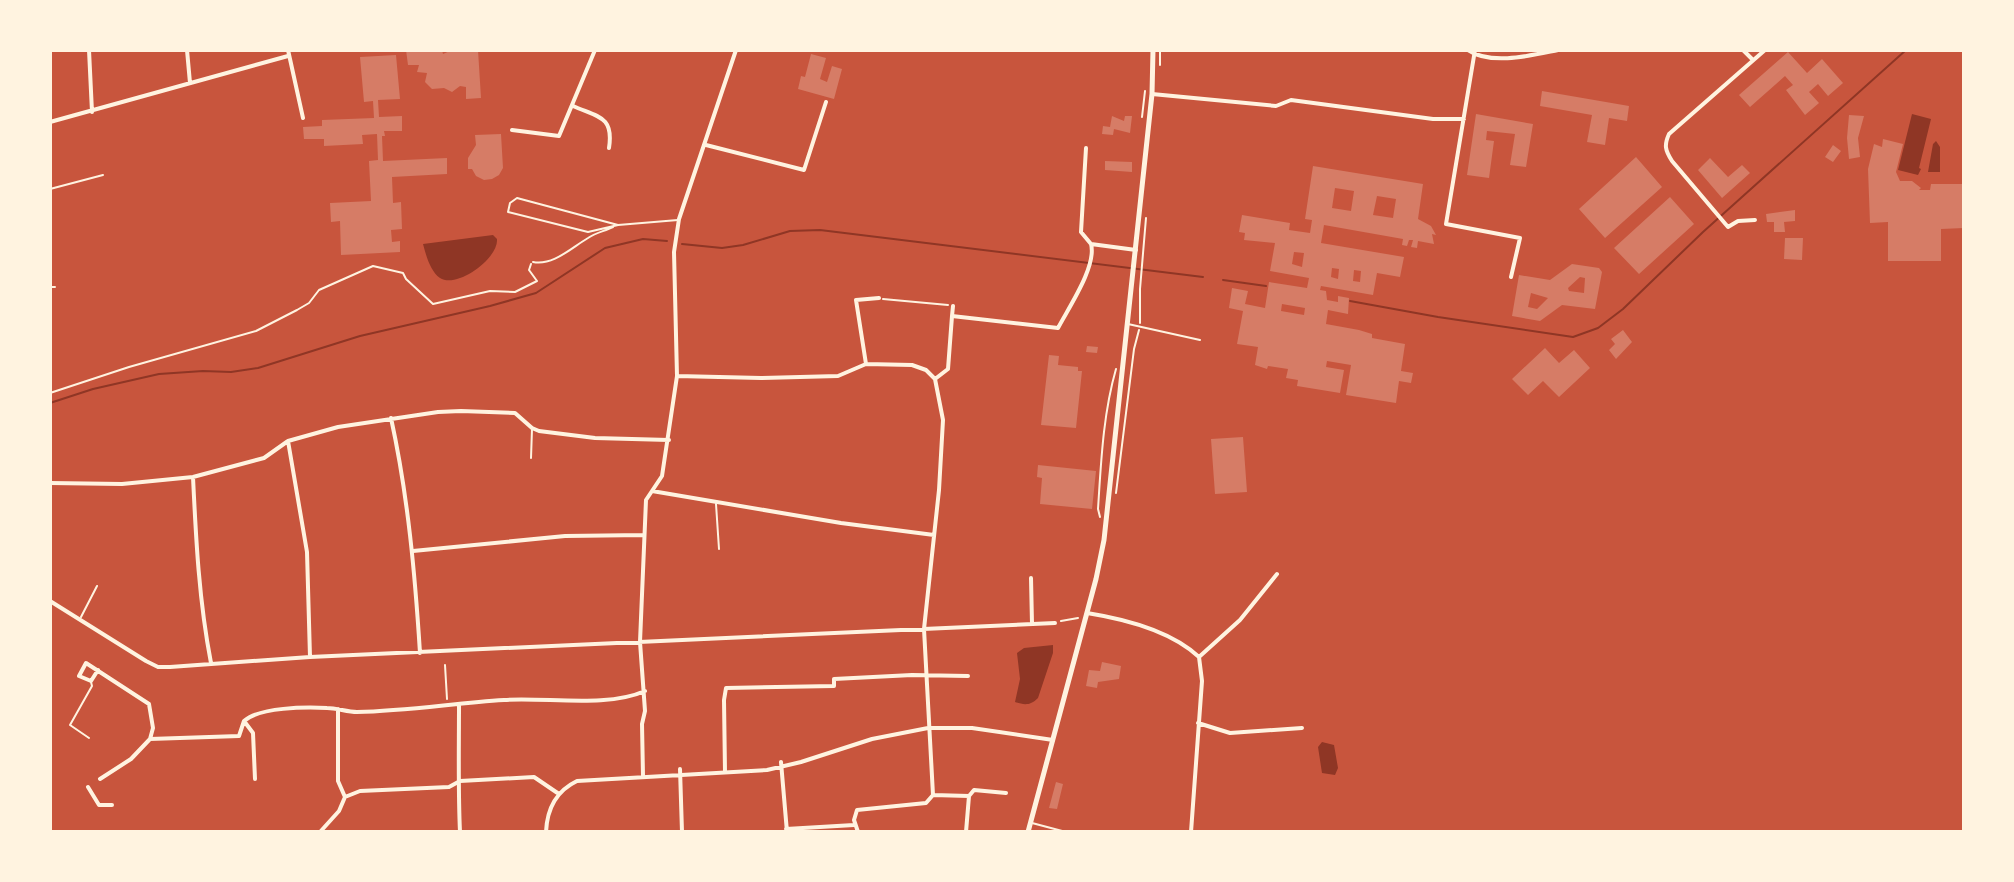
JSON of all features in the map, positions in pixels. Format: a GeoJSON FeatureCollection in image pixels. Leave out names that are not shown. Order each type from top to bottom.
{"type":"FeatureCollection","features":[{"type":"Feature","properties":{"kind":"street"},"geometry":{"type":"LineString","coordinates":[[89,50],[92,112]]}},
{"type":"Feature","properties":{"kind":"street"},"geometry":{"type":"LineString","coordinates":[[187,50],[190,83]]}},
{"type":"Feature","properties":{"kind":"street"},"geometry":{"type":"LineString","coordinates":[[512,130],[559,136],[595,50]]}},
{"type":"Feature","properties":{"kind":"street"},"geometry":{"type":"LineString","coordinates":[[643,776],[645,691],[640,642],[646,500],[662,476],[677,376],[676,234],[736,50]]}},
{"type":"Feature","properties":{"kind":"street"},"geometry":{"type":"LineString","coordinates":[[1028,832],[1104,540],[1152,94],[1153,50]]}},
{"type":"Feature","properties":{"kind":"street"},"geometry":{"type":"LineString","coordinates":[[1468,50],[1518,59],[1558,50]]}},
{"type":"Feature","properties":{"kind":"street"},"geometry":{"type":"LineString","coordinates":[[1743,50],[1753,60]]}},
{"type":"Feature","properties":{"kind":"street"},"geometry":{"type":"LineString","coordinates":[[1755,220],[1738,221],[1728,227],[1672,161],[1665,151],[1665,143],[1669,134],[1765,50]]}},
{"type":"Feature","properties":{"kind":"street"},"geometry":{"type":"LineString","coordinates":[[1475,52],[1446,224],[1520,238],[1511,277]]}},
{"type":"Feature","properties":{"kind":"street"},"geometry":{"type":"LineString","coordinates":[[50,122],[288,53],[303,118]]}},
{"type":"Feature","properties":{"kind":"street"},"geometry":{"type":"LineString","coordinates":[[1152,94],[1276,106],[1291,100],[1433,119],[1464,119]]}},
{"type":"Feature","properties":{"kind":"street"},"geometry":{"type":"LineString","coordinates":[[706,145],[804,170],[826,102]]}},
{"type":"Feature","properties":{"kind":"street"},"geometry":{"type":"LineString","coordinates":[[573,106],[603,118],[611,133],[609,148]]}},
{"type":"Feature","properties":{"kind":"street"},"geometry":{"type":"LineString","coordinates":[[952,316],[1058,328],[1092,255],[1091,244],[1081,232],[1086,148]]}},
{"type":"Feature","properties":{"kind":"street"},"geometry":{"type":"LineString","coordinates":[[1091,244],[1135,253]]}},
{"type":"Feature","properties":{"kind":"street"},"geometry":{"type":"LineString","coordinates":[[866,364],[856,300],[879,298]]}},
{"type":"Feature","properties":{"kind":"street"},"geometry":{"type":"LineString","coordinates":[[935,379],[948,369],[953,306]]}},
{"type":"Feature","properties":{"kind":"street"},"geometry":{"type":"LineString","coordinates":[[677,376],[838,376],[866,364],[912,365],[926,370],[935,379],[943,420],[924,629],[933,795],[926,803],[857,810],[854,825],[858,832]]}},
{"type":"Feature","properties":{"kind":"street"},"geometry":{"type":"LineString","coordinates":[[50,483],[122,484],[193,477],[264,458],[288,441],[338,427],[461,411],[515,413],[532,428],[595,438],[669,440]]}},
{"type":"Feature","properties":{"kind":"street"},"geometry":{"type":"LineString","coordinates":[[391,418],[413,551],[420,653]]}},
{"type":"Feature","properties":{"kind":"street"},"geometry":{"type":"LineString","coordinates":[[288,441],[307,552],[310,657]]}},
{"type":"Feature","properties":{"kind":"street"},"geometry":{"type":"LineString","coordinates":[[193,477],[200,602],[211,663]]}},
{"type":"Feature","properties":{"kind":"street"},"geometry":{"type":"LineString","coordinates":[[651,490],[852,525],[934,535]]}},
{"type":"Feature","properties":{"kind":"street"},"geometry":{"type":"LineString","coordinates":[[413,551],[565,536],[644,535]]}},
{"type":"Feature","properties":{"kind":"street"},"geometry":{"type":"LineString","coordinates":[[1199,657],[1240,620],[1277,574]]}},
{"type":"Feature","properties":{"kind":"street"},"geometry":{"type":"LineString","coordinates":[[1031,578],[1032,624]]}},
{"type":"Feature","properties":{"kind":"street"},"geometry":{"type":"LineString","coordinates":[[50,601],[158,667],[310,657],[1055,623]]}},
{"type":"Feature","properties":{"kind":"street"},"geometry":{"type":"LineString","coordinates":[[1083,614],[1163,633],[1185,644],[1199,657],[1202,681],[1191,832]]}},
{"type":"Feature","properties":{"kind":"street"},"geometry":{"type":"LineString","coordinates":[[98,670],[91,681],[79,676],[86,663],[98,670],[149,704],[153,728],[150,739],[131,759],[100,779]]}},
{"type":"Feature","properties":{"kind":"street"},"geometry":{"type":"LineString","coordinates":[[725,772],[726,688],[834,686],[834,679],[968,676]]}},
{"type":"Feature","properties":{"kind":"street"},"geometry":{"type":"LineString","coordinates":[[150,739],[239,736],[244,721],[259,712],[338,709],[353,712],[506,700],[581,700],[634,696],[645,691]]}},
{"type":"Feature","properties":{"kind":"street"},"geometry":{"type":"LineString","coordinates":[[459,705],[460,832]]}},
{"type":"Feature","properties":{"kind":"street"},"geometry":{"type":"LineString","coordinates":[[338,709],[338,781],[345,797]]}},
{"type":"Feature","properties":{"kind":"street"},"geometry":{"type":"LineString","coordinates":[[244,721],[253,733],[255,779]]}},
{"type":"Feature","properties":{"kind":"street"},"geometry":{"type":"LineString","coordinates":[[1198,723],[1230,733],[1302,728]]}},
{"type":"Feature","properties":{"kind":"street"},"geometry":{"type":"LineString","coordinates":[[546,832],[550,808],[567,786],[577,781],[681,771],[725,772],[782,765],[872,739],[928,728],[972,728],[1053,740]]}},
{"type":"Feature","properties":{"kind":"street"},"geometry":{"type":"LineString","coordinates":[[782,765],[786,830],[854,825]]}},
{"type":"Feature","properties":{"kind":"street"},"geometry":{"type":"LineString","coordinates":[[681,771],[682,832]]}},
{"type":"Feature","properties":{"kind":"street"},"geometry":{"type":"LineString","coordinates":[[320,832],[339,811],[345,797],[360,791],[449,787],[460,781],[534,777],[559,794]]}},
{"type":"Feature","properties":{"kind":"street"},"geometry":{"type":"LineString","coordinates":[[88,787],[99,805],[112,805]]}},
{"type":"Feature","properties":{"kind":"street"},"geometry":{"type":"LineString","coordinates":[[966,832],[969,796],[974,790],[1006,793]]}},
{"type":"Feature","properties":{"kind":"street"},"geometry":{"type":"LineString","coordinates":[[933,795],[969,796]]}},
{"type":"Feature","properties":{"kind":"lane"},"geometry":{"type":"LineString","coordinates":[[50,189],[103,175]]}},
{"type":"Feature","properties":{"kind":"lane"},"geometry":{"type":"LineString","coordinates":[[618,225],[517,198],[510,203],[508,212],[588,232],[618,225],[679,219]]}},
{"type":"Feature","properties":{"kind":"lane"},"geometry":{"type":"LineString","coordinates":[[533,262],[542,264],[561,256],[587,238],[618,225]]}},
{"type":"Feature","properties":{"kind":"lane"},"geometry":{"type":"LineString","coordinates":[[50,287],[55,287]]}},
{"type":"Feature","properties":{"kind":"lane"},"geometry":{"type":"LineString","coordinates":[[1128,324],[1200,340]]}},
{"type":"Feature","properties":{"kind":"lane"},"geometry":{"type":"LineString","coordinates":[[531,458],[532,428]]}},
{"type":"Feature","properties":{"kind":"lane"},"geometry":{"type":"LineString","coordinates":[[716,502],[719,549]]}},
{"type":"Feature","properties":{"kind":"lane"},"geometry":{"type":"LineString","coordinates":[[81,618],[97,586]]}},
{"type":"Feature","properties":{"kind":"lane"},"geometry":{"type":"LineString","coordinates":[[89,738],[70,725],[92,686],[91,681]]}},
{"type":"Feature","properties":{"kind":"lane"},"geometry":{"type":"LineString","coordinates":[[1031,823],[1066,832]]}},
{"type":"Feature","properties":{"kind":"path"},"geometry":{"type":"LineString","coordinates":[[1140,326],[1145,243]]}},
{"type":"Feature","properties":{"kind":"path"},"geometry":{"type":"LineString","coordinates":[[50,393],[256,331],[309,303],[319,290],[373,266],[403,273],[433,304],[490,291],[515,292],[537,281],[529,270],[533,262]]}},
{"type":"Feature","properties":{"kind":"path"},"geometry":{"type":"LineString","coordinates":[[879,298],[953,306]]}},
{"type":"Feature","properties":{"kind":"path"},"geometry":{"type":"LineString","coordinates":[[1101,520],[1098,509],[1102,457],[1110,389],[1116,368]]}},
{"type":"Feature","properties":{"kind":"path"},"geometry":{"type":"LineString","coordinates":[[1055,623],[1083,614]]}},
{"type":"Feature","properties":{"kind":"path"},"geometry":{"type":"LineString","coordinates":[[445,665],[447,707]]}},
{"type":"Feature","properties":{"kind":"shaded area"},"geometry":{"type":"Polygon","coordinates":[[[1912,114],[1931,119],[1918,175],[1898,170],[1912,114]]]}},
{"type":"Feature","properties":{"kind":"shaded area"},"geometry":{"type":"Polygon","coordinates":[[[1936,141],[1940,147],[1940,172],[1928,172],[1933,144],[1936,141]]]}},
{"type":"Feature","properties":{"kind":"shaded area"},"geometry":{"type":"Polygon","coordinates":[[[493,235],[497,239],[491,255],[476,270],[456,279],[447,280],[437,275],[423,244],[493,235]]]}},
{"type":"Feature","properties":{"kind":"shaded area"},"geometry":{"type":"Polygon","coordinates":[[[1053,645],[1038,698],[1027,704],[1015,702],[1020,679],[1017,653],[1024,648],[1053,645]]]}},
{"type":"Feature","properties":{"kind":"shaded area"},"geometry":{"type":"Polygon","coordinates":[[[1322,742],[1334,745],[1338,768],[1335,775],[1322,773],[1318,747],[1322,742]]]}},
{"type":"Feature","properties":{"kind":"building"},"geometry":{"type":"Polygon","coordinates":[[[406,50],[442,50],[443,54],[452,50],[478,50],[481,98],[466,99],[466,87],[460,86],[452,92],[444,88],[432,89],[425,82],[427,73],[417,72],[419,65],[408,65],[406,50]]]}},
{"type":"Feature","properties":{"kind":"building"},"geometry":{"type":"Polygon","coordinates":[[[1788,52],[1807,73],[1822,59],[1843,83],[1828,96],[1818,84],[1809,92],[1819,103],[1805,115],[1786,90],[1793,85],[1785,76],[1750,107],[1739,95],[1788,52]]]}},
{"type":"Feature","properties":{"kind":"building"},"geometry":{"type":"Polygon","coordinates":[[[811,54],[826,58],[820,79],[827,82],[832,66],[842,69],[834,99],[798,89],[811,54]]]}},
{"type":"Feature","properties":{"kind":"building"},"geometry":{"type":"Polygon","coordinates":[[[396,55],[400,99],[378,100],[379,117],[402,116],[402,131],[384,131],[383,161],[447,158],[447,174],[392,177],[393,203],[401,202],[402,229],[391,230],[392,242],[400,241],[400,252],[341,255],[340,221],[331,222],[330,203],[371,201],[369,161],[378,160],[377,134],[362,135],[363,144],[324,146],[324,139],[304,139],[303,127],[322,126],[322,120],[374,118],[373,101],[364,102],[360,57],[396,55]]]}},
{"type":"Feature","properties":{"kind":"building"},"geometry":{"type":"Polygon","coordinates":[[[1542,91],[1629,106],[1627,121],[1609,118],[1605,145],[1587,142],[1592,115],[1540,106],[1542,91]]]}},
{"type":"Feature","properties":{"kind":"building"},"geometry":{"type":"Polygon","coordinates":[[[1476,114],[1533,124],[1526,167],[1510,165],[1515,134],[1487,131],[1486,140],[1494,141],[1489,178],[1467,175],[1476,114]]]}},
{"type":"Feature","properties":{"kind":"building"},"geometry":{"type":"Polygon","coordinates":[[[1849,115],[1864,116],[1858,138],[1860,157],[1849,159],[1847,138],[1849,115]]]}},
{"type":"Feature","properties":{"kind":"building"},"geometry":{"type":"Polygon","coordinates":[[[1112,116],[1124,121],[1125,116],[1132,116],[1130,133],[1114,129],[1113,135],[1102,134],[1103,126],[1110,127],[1112,116]]]}},
{"type":"Feature","properties":{"kind":"building"},"geometry":{"type":"Polygon","coordinates":[[[501,134],[503,168],[499,175],[484,180],[468,169],[468,158],[476,145],[475,135],[501,134]]]}},
{"type":"Feature","properties":{"kind":"building"},"geometry":{"type":"Polygon","coordinates":[[[1883,139],[1903,144],[1896,172],[1900,181],[1912,181],[1921,188],[1919,190],[1930,190],[1931,184],[1964,184],[1964,228],[1941,229],[1941,261],[1888,261],[1888,222],[1870,223],[1868,169],[1874,144],[1882,147],[1883,139]]]}},
{"type":"Feature","properties":{"kind":"building"},"geometry":{"type":"Polygon","coordinates":[[[1833,145],[1841,151],[1833,162],[1825,157],[1833,145]]]}},
{"type":"Feature","properties":{"kind":"building"},"geometry":{"type":"Polygon","coordinates":[[[1636,157],[1662,187],[1605,238],[1579,209],[1636,157]]]}},
{"type":"Feature","properties":{"kind":"building"},"geometry":{"type":"Polygon","coordinates":[[[1710,158],[1728,177],[1742,165],[1750,173],[1722,198],[1698,170],[1710,158]]]}},
{"type":"Feature","properties":{"kind":"building"},"geometry":{"type":"Polygon","coordinates":[[[1105,161],[1132,162],[1132,172],[1105,170],[1105,161]]]}},
{"type":"Feature","properties":{"kind":"building"},"geometry":{"type":"Polygon","coordinates":[[[1313,166],[1423,184],[1418,219],[1431,226],[1436,235],[1432,234],[1434,244],[1418,241],[1417,248],[1411,247],[1413,240],[1409,240],[1407,246],[1402,245],[1403,239],[1324,225],[1321,243],[1404,257],[1400,277],[1377,273],[1373,295],[1321,286],[1320,290],[1326,291],[1327,300],[1338,302],[1338,296],[1349,298],[1348,314],[1328,310],[1326,324],[1405,344],[1401,371],[1413,373],[1411,383],[1399,381],[1396,403],[1346,395],[1351,365],[1327,361],[1326,367],[1344,370],[1340,393],[1297,386],[1298,380],[1286,378],[1288,369],[1268,366],[1267,369],[1255,365],[1258,347],[1237,344],[1243,311],[1229,308],[1232,288],[1248,291],[1245,304],[1265,308],[1269,282],[1307,288],[1309,278],[1270,271],[1275,243],[1244,240],[1245,233],[1239,232],[1242,215],[1290,223],[1289,230],[1310,233],[1312,220],[1305,219],[1313,166]],[[1335,188],[1332,208],[1351,211],[1354,191],[1335,188]],[[1377,196],[1373,215],[1393,218],[1396,199],[1377,196]],[[1294,252],[1292,264],[1302,267],[1304,253],[1294,252]],[[1332,268],[1331,277],[1338,279],[1339,269],[1332,268]],[[1354,270],[1353,281],[1360,282],[1361,271],[1354,270]],[[1282,304],[1281,311],[1304,315],[1305,308],[1282,304]]]}},
{"type":"Feature","properties":{"kind":"building"},"geometry":{"type":"Polygon","coordinates":[[[1670,197],[1694,224],[1639,274],[1614,248],[1670,197]]]}},
{"type":"Feature","properties":{"kind":"building"},"geometry":{"type":"Polygon","coordinates":[[[1795,210],[1795,221],[1784,222],[1785,232],[1774,232],[1774,222],[1767,222],[1766,214],[1795,210]]]}},
{"type":"Feature","properties":{"kind":"building"},"geometry":{"type":"Polygon","coordinates":[[[1785,238],[1803,238],[1802,260],[1784,259],[1785,238]]]}},
{"type":"Feature","properties":{"kind":"building"},"geometry":{"type":"Polygon","coordinates":[[[1572,264],[1599,268],[1602,272],[1595,309],[1562,305],[1540,321],[1512,316],[1519,275],[1550,280],[1572,264]],[[1580,277],[1568,288],[1569,291],[1584,293],[1585,278],[1580,277]],[[1531,293],[1528,307],[1537,309],[1548,298],[1531,293]]]}},
{"type":"Feature","properties":{"kind":"building"},"geometry":{"type":"Polygon","coordinates":[[[1623,330],[1632,342],[1616,359],[1609,350],[1615,344],[1611,339],[1623,330]]]}},
{"type":"Feature","properties":{"kind":"building"},"geometry":{"type":"Polygon","coordinates":[[[1087,346],[1098,347],[1097,353],[1086,352],[1087,346]]]}},
{"type":"Feature","properties":{"kind":"building"},"geometry":{"type":"Polygon","coordinates":[[[1545,348],[1559,363],[1574,350],[1590,368],[1559,397],[1543,381],[1528,395],[1512,379],[1545,348]]]}},
{"type":"Feature","properties":{"kind":"building"},"geometry":{"type":"Polygon","coordinates":[[[1049,355],[1059,356],[1058,365],[1078,367],[1078,371],[1082,371],[1076,428],[1041,425],[1049,355]]]}},
{"type":"Feature","properties":{"kind":"building"},"geometry":{"type":"Polygon","coordinates":[[[1243,437],[1247,492],[1215,494],[1211,439],[1243,437]]]}},
{"type":"Feature","properties":{"kind":"building"},"geometry":{"type":"Polygon","coordinates":[[[1038,465],[1096,471],[1092,509],[1040,504],[1042,478],[1037,477],[1038,465]]]}},
{"type":"Feature","properties":{"kind":"building"},"geometry":{"type":"Polygon","coordinates":[[[1102,662],[1121,666],[1119,679],[1098,682],[1097,688],[1086,686],[1089,670],[1100,671],[1102,662]]]}},
{"type":"Feature","properties":{"kind":"building"},"geometry":{"type":"Polygon","coordinates":[[[1056,782],[1063,784],[1057,809],[1049,808],[1056,782]]]}},
{"type":"Feature","properties":{"kind":"waterway"},"geometry":{"type":"LineString","coordinates":[[1350,301],[1573,337],[1598,328],[1623,309],[1703,232],[1906,50]]}},
{"type":"Feature","properties":{"kind":"waterway"},"geometry":{"type":"LineString","coordinates":[[682,244],[722,248],[790,231],[820,230],[1203,277]]}},
{"type":"Feature","properties":{"kind":"waterway"},"geometry":{"type":"LineString","coordinates":[[50,403],[93,389],[159,374],[258,368],[360,336],[536,293],[605,248],[643,239],[667,241]]}},
{"type":"Feature","properties":{"kind":"waterway"},"geometry":{"type":"LineString","coordinates":[[1223,280],[1266,286]]}}]}
